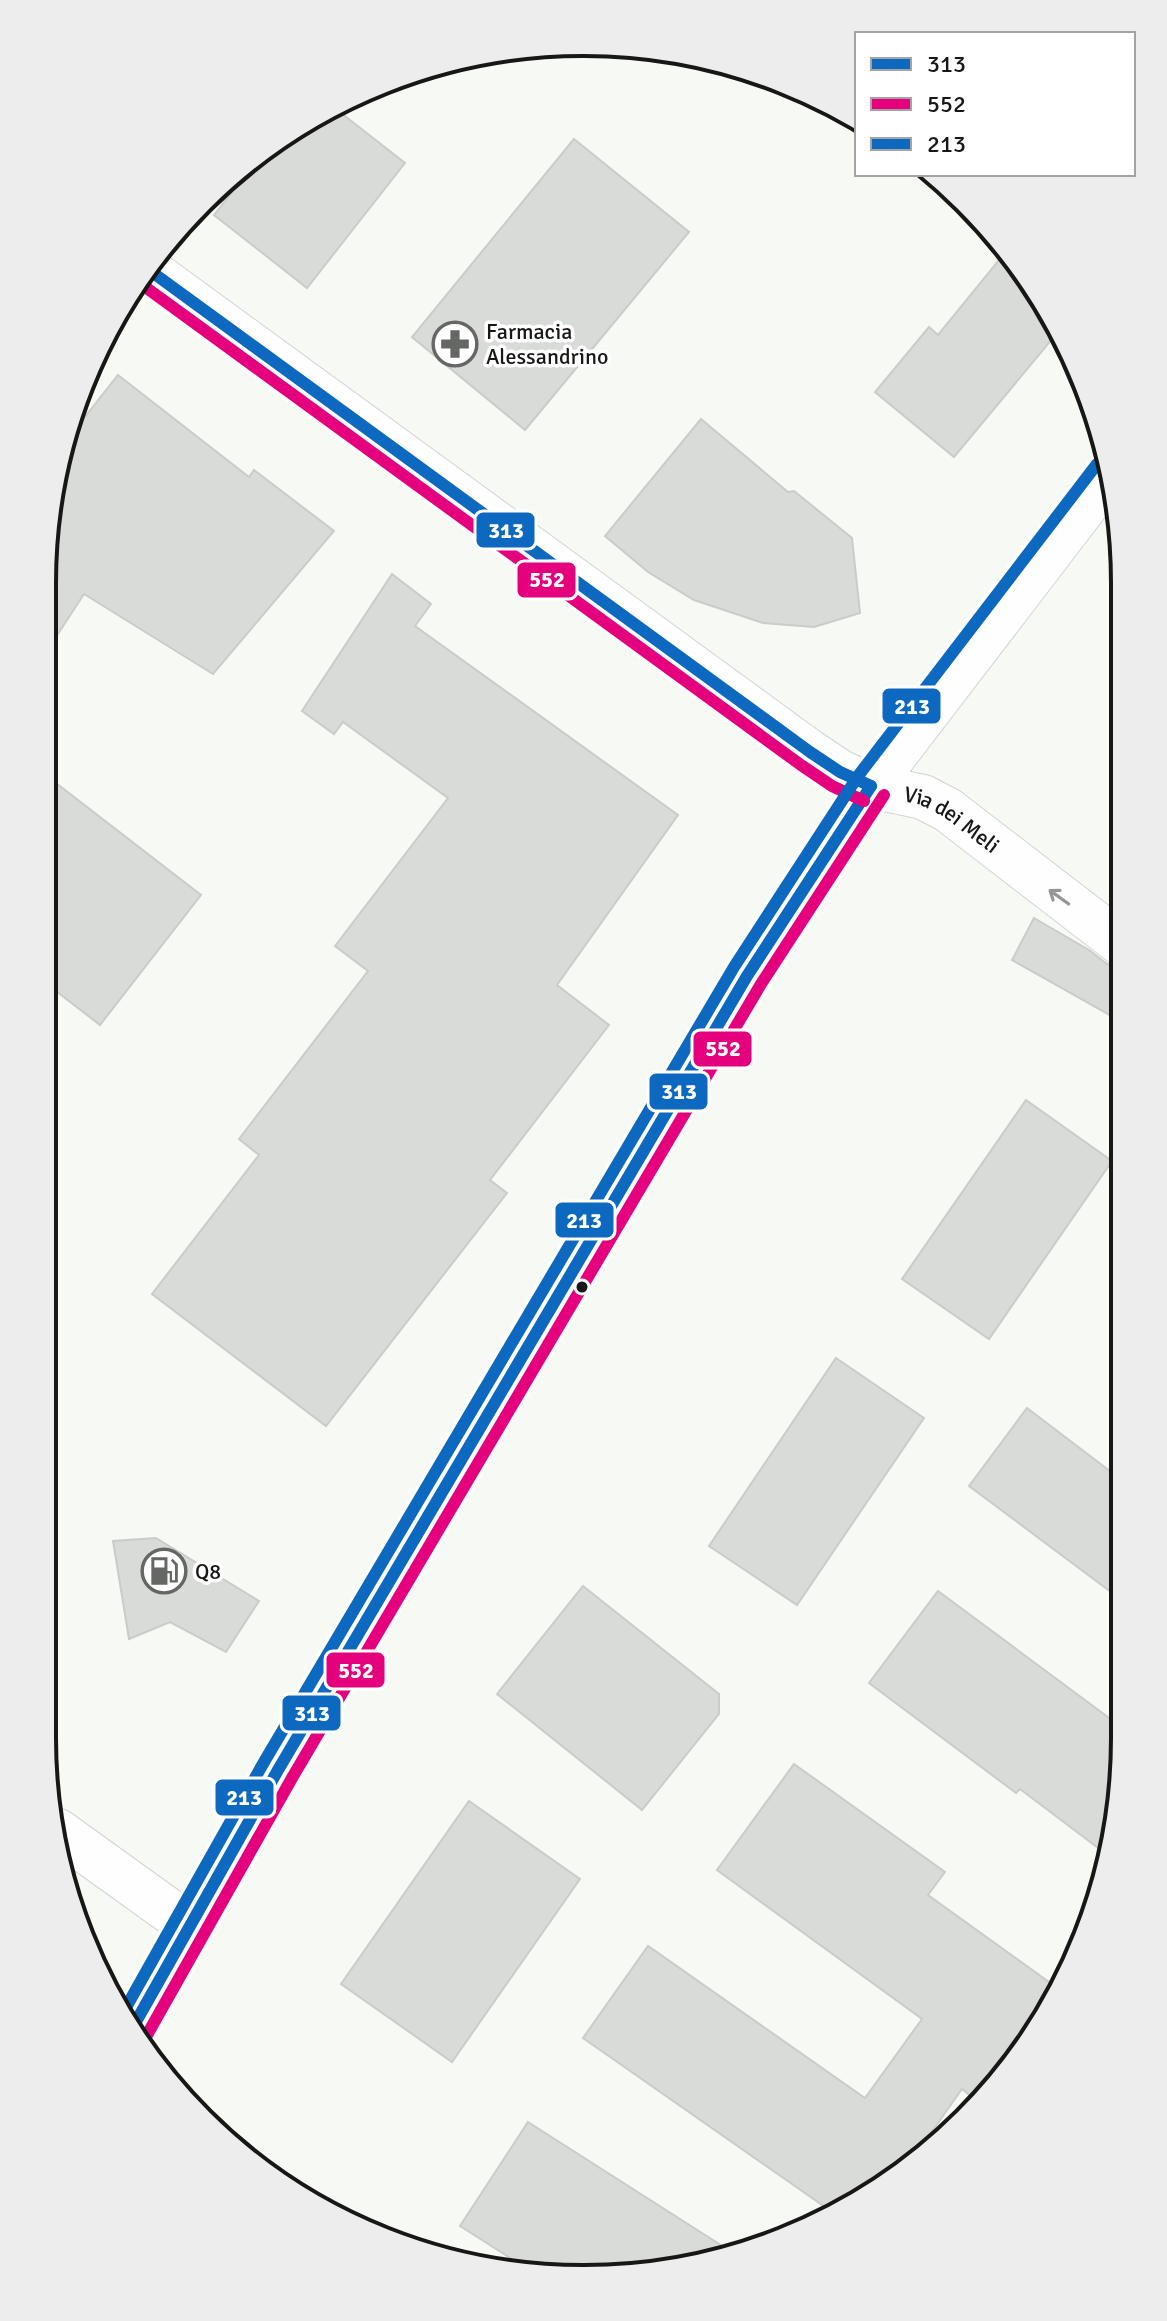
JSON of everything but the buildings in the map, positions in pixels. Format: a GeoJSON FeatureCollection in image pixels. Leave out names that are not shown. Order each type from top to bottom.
{"type":"FeatureCollection","features":[{"type":"Feature","properties":{"kind":"street","name":"Via dei Meli"},"geometry":{"type":"LineString","coordinates":[[156,275],[810,752],[840,772],[871,786],[923,797],[948,810],[1111,936]]}},
{"type":"Feature","properties":{"kind":"street"},"geometry":{"type":"LineString","coordinates":[[138,2019],[310,1715],[747,976],[871,786],[1102,485]]}},
{"type":"Feature","properties":{"kind":"street"},"geometry":{"type":"LineString","coordinates":[[65,1836],[190,1926]]}},
{"type":"Feature","properties":{"kind":"transit line","name":"313"},"geometry":{"type":"LineString","coordinates":[[156,275],[810,752],[840,772],[871,786]]}},
{"type":"Feature","properties":{"kind":"transit line","name":"552"},"geometry":{"type":"LineString","coordinates":[[146,288],[801,765],[832,786],[864,801]]}},
{"type":"Feature","properties":{"kind":"transit line","name":"213"},"geometry":{"type":"LineString","coordinates":[[128,2003],[264,1762],[734,967],[858,776],[1097,464]]}},
{"type":"Feature","properties":{"kind":"transit line","name":"313"},"geometry":{"type":"LineString","coordinates":[[138,2019],[278,1770],[747,976],[871,786]]}},
{"type":"Feature","properties":{"kind":"transit line","name":"552"},"geometry":{"type":"LineString","coordinates":[[147,2034],[292,1778],[761,984],[884,795]]}},
{"type":"Feature","properties":{"kind":"place","name":"Farmacia Alessandrino"},"geometry":{"type":"Point","coordinates":[455,344]}},
{"type":"Feature","properties":{"kind":"place","name":"Q8"},"geometry":{"type":"Point","coordinates":[164,1571]}}]}
